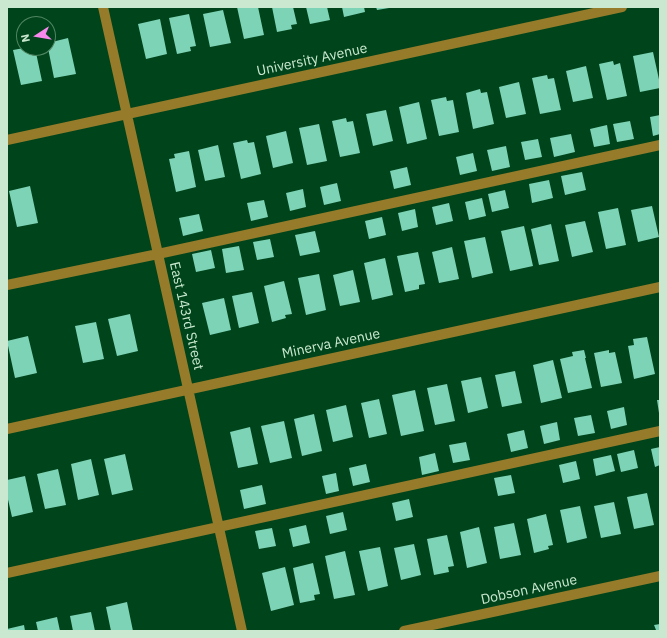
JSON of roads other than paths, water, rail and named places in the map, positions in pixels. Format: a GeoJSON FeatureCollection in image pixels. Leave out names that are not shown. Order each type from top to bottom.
{"type":"FeatureCollection","features":[{"type":"Feature","properties":{"kind":"street","name":"East 143rd Street"},"geometry":{"type":"LineString","coordinates":[[103,7],[242,631]]}},
{"type":"Feature","properties":{"kind":"street","name":"University Avenue"},"geometry":{"type":"LineString","coordinates":[[7,140],[622,7]]}},
{"type":"Feature","properties":{"kind":"street"},"geometry":{"type":"LineString","coordinates":[[7,285],[158,254],[660,145]]}},
{"type":"Feature","properties":{"kind":"street","name":"Minerva Avenue"},"geometry":{"type":"LineString","coordinates":[[7,429],[660,287]]}},
{"type":"Feature","properties":{"kind":"street"},"geometry":{"type":"LineString","coordinates":[[7,572],[660,431]]}},
{"type":"Feature","properties":{"kind":"street","name":"Dobson Avenue"},"geometry":{"type":"LineString","coordinates":[[404,631],[660,576]]}}]}
